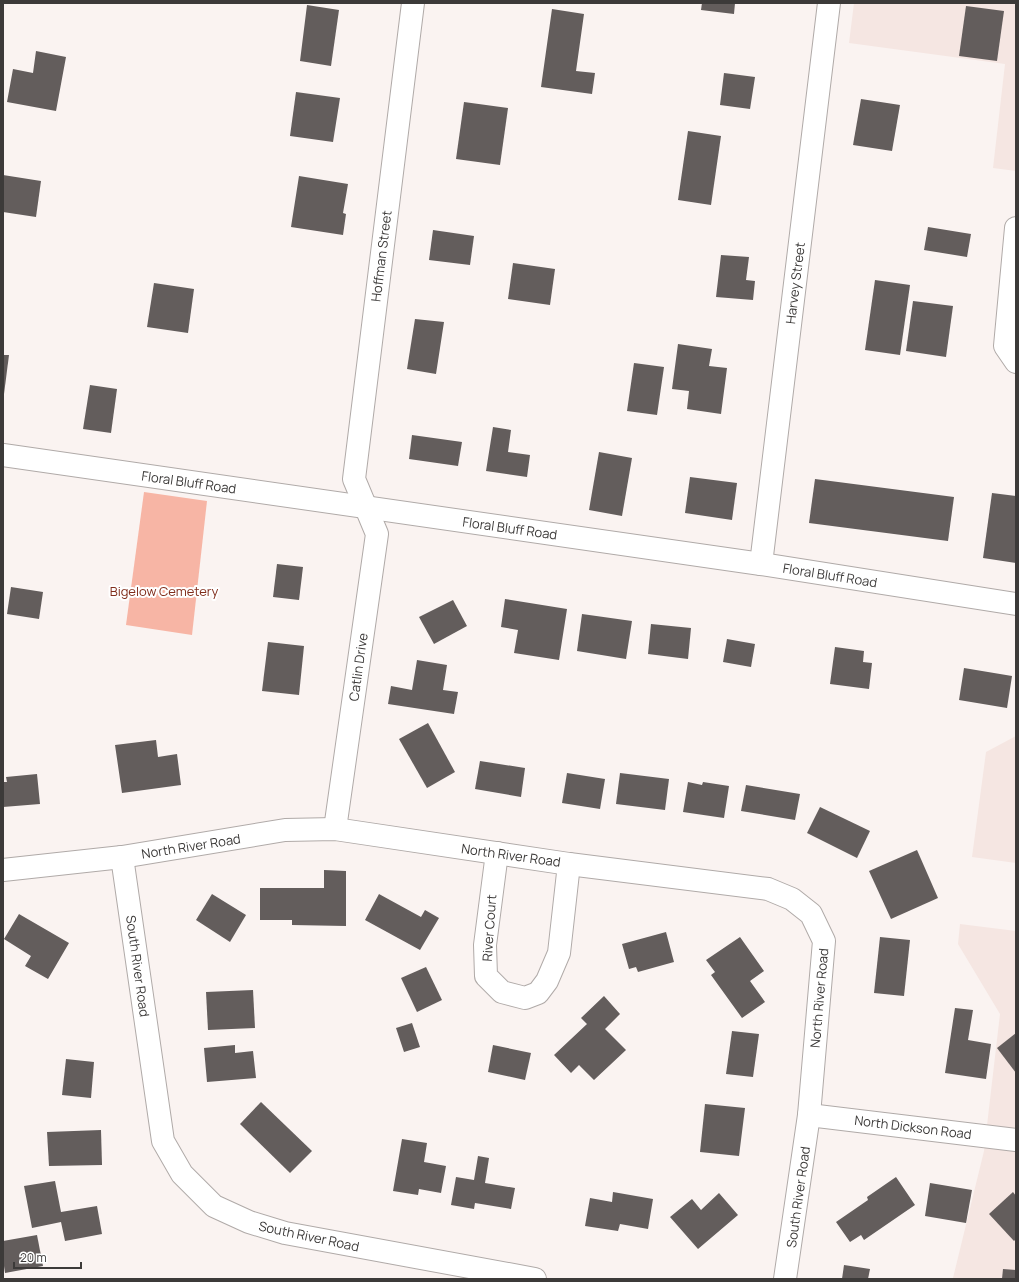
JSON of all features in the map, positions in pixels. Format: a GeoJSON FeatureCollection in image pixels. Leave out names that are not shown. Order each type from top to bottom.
{"type":"FeatureCollection","features":[{"type":"Feature","properties":{"kind":"street","name":"Hoffman Street"},"geometry":{"type":"LineString","coordinates":[[366,507],[354,479],[413,3]]}},
{"type":"Feature","properties":{"kind":"street","name":"Harvey Street"},"geometry":{"type":"LineString","coordinates":[[760,564],[829,3]]}},
{"type":"Feature","properties":{"kind":"street"},"geometry":{"type":"LineString","coordinates":[[1016,228],[1005,346],[1016,362]]}},
{"type":"Feature","properties":{"kind":"street","name":"Floral Bluff Road"},"geometry":{"type":"LineString","coordinates":[[3,455],[760,564],[1016,604]]}},
{"type":"Feature","properties":{"kind":"street","name":"Catlin Drive"},"geometry":{"type":"LineString","coordinates":[[335,829],[377,534],[366,507]]}},
{"type":"Feature","properties":{"kind":"street","name":"North River Road"},"geometry":{"type":"LineString","coordinates":[[3,870],[122,857],[285,830],[335,829],[569,864],[768,889],[792,899],[811,914],[824,941],[809,1115]]}},
{"type":"Feature","properties":{"kind":"street","name":"River Court"},"geometry":{"type":"LineString","coordinates":[[497,854],[485,945],[486,976],[502,992],[525,998],[538,993],[547,981],[559,953],[569,864]]}},
{"type":"Feature","properties":{"kind":"street","name":"South River Road"},"geometry":{"type":"LineString","coordinates":[[122,857],[162,1141],[182,1174],[214,1206],[249,1222],[285,1234],[535,1279]]}},
{"type":"Feature","properties":{"kind":"street","name":"South River Road"},"geometry":{"type":"LineString","coordinates":[[785,1279],[809,1115]]}},
{"type":"Feature","properties":{"kind":"street","name":"North Dickson Road"},"geometry":{"type":"LineString","coordinates":[[809,1115],[1016,1140]]}},
{"type":"Feature","properties":{"kind":"shaded area"},"geometry":{"type":"Polygon","coordinates":[[[854,3],[1016,3],[1016,171],[993,168],[1005,64],[849,43],[854,3]]]}},
{"type":"Feature","properties":{"kind":"shaded area"},"geometry":{"type":"Polygon","coordinates":[[[1016,736],[1016,863],[972,857],[986,752],[1016,736]]]}},
{"type":"Feature","properties":{"kind":"shaded area"},"geometry":{"type":"Polygon","coordinates":[[[960,924],[1016,931],[1016,1279],[952,1279],[984,1151],[1000,1014],[958,944],[960,924]]]}},
{"type":"Feature","properties":{"kind":"green space","name":"Bigelow Cemetery"},"geometry":{"type":"Polygon","coordinates":[[[144,492],[207,501],[192,635],[126,625],[144,492]]]}},
{"type":"Feature","properties":{"kind":"building"},"geometry":{"type":"Polygon","coordinates":[[[702,3],[735,3],[734,14],[701,10],[702,3]]]}},
{"type":"Feature","properties":{"kind":"building"},"geometry":{"type":"Polygon","coordinates":[[[307,5],[339,10],[331,66],[300,61],[307,5]]]}},
{"type":"Feature","properties":{"kind":"building"},"geometry":{"type":"Polygon","coordinates":[[[966,6],[1004,11],[997,61],[959,56],[966,6]]]}},
{"type":"Feature","properties":{"kind":"building"},"geometry":{"type":"Polygon","coordinates":[[[552,9],[584,14],[576,71],[595,73],[592,94],[541,87],[552,9]]]}},
{"type":"Feature","properties":{"kind":"building"},"geometry":{"type":"Polygon","coordinates":[[[36,51],[66,57],[56,111],[7,102],[13,69],[33,73],[36,51]]]}},
{"type":"Feature","properties":{"kind":"building"},"geometry":{"type":"Polygon","coordinates":[[[724,73],[755,77],[750,109],[720,105],[724,73]]]}},
{"type":"Feature","properties":{"kind":"building"},"geometry":{"type":"Polygon","coordinates":[[[296,92],[340,98],[333,142],[290,136],[296,92]]]}},
{"type":"Feature","properties":{"kind":"building"},"geometry":{"type":"Polygon","coordinates":[[[861,99],[900,105],[892,151],[853,145],[861,99]]]}},
{"type":"Feature","properties":{"kind":"building"},"geometry":{"type":"Polygon","coordinates":[[[464,102],[508,108],[500,165],[456,159],[464,102]]]}},
{"type":"Feature","properties":{"kind":"building"},"geometry":{"type":"Polygon","coordinates":[[[688,131],[721,136],[711,205],[678,200],[688,131]]]}},
{"type":"Feature","properties":{"kind":"building"},"geometry":{"type":"Polygon","coordinates":[[[3,175],[41,181],[36,217],[3,212],[3,175]]]}},
{"type":"Feature","properties":{"kind":"building"},"geometry":{"type":"Polygon","coordinates":[[[299,176],[348,184],[343,213],[346,214],[343,235],[291,227],[299,176]]]}},
{"type":"Feature","properties":{"kind":"building"},"geometry":{"type":"Polygon","coordinates":[[[928,227],[971,234],[967,257],[924,250],[928,227]]]}},
{"type":"Feature","properties":{"kind":"building"},"geometry":{"type":"Polygon","coordinates":[[[433,230],[474,236],[470,265],[429,260],[433,230]]]}},
{"type":"Feature","properties":{"kind":"building"},"geometry":{"type":"Polygon","coordinates":[[[721,255],[749,257],[746,280],[755,281],[753,300],[716,297],[721,255]]]}},
{"type":"Feature","properties":{"kind":"building"},"geometry":{"type":"Polygon","coordinates":[[[513,263],[555,269],[550,305],[508,299],[513,263]]]}},
{"type":"Feature","properties":{"kind":"building"},"geometry":{"type":"Polygon","coordinates":[[[875,280],[910,285],[900,355],[865,350],[875,280]]]}},
{"type":"Feature","properties":{"kind":"building"},"geometry":{"type":"Polygon","coordinates":[[[154,283],[194,289],[188,333],[147,327],[154,283]]]}},
{"type":"Feature","properties":{"kind":"building"},"geometry":{"type":"Polygon","coordinates":[[[913,301],[953,306],[946,357],[906,351],[913,301]]]}},
{"type":"Feature","properties":{"kind":"building"},"geometry":{"type":"Polygon","coordinates":[[[415,319],[444,322],[436,374],[407,369],[415,319]]]}},
{"type":"Feature","properties":{"kind":"building"},"geometry":{"type":"Polygon","coordinates":[[[678,344],[712,349],[709,366],[727,368],[721,414],[687,409],[689,391],[672,389],[678,344]]]}},
{"type":"Feature","properties":{"kind":"building"},"geometry":{"type":"Polygon","coordinates":[[[3,355],[9,355],[4,394],[3,394],[3,355]]]}},
{"type":"Feature","properties":{"kind":"building"},"geometry":{"type":"Polygon","coordinates":[[[634,363],[664,367],[657,415],[627,411],[634,363]]]}},
{"type":"Feature","properties":{"kind":"building"},"geometry":{"type":"Polygon","coordinates":[[[90,385],[117,389],[111,433],[83,429],[90,385]]]}},
{"type":"Feature","properties":{"kind":"building"},"geometry":{"type":"Polygon","coordinates":[[[493,427],[511,430],[508,452],[530,455],[527,477],[486,471],[493,427]]]}},
{"type":"Feature","properties":{"kind":"building"},"geometry":{"type":"Polygon","coordinates":[[[412,435],[462,442],[458,466],[409,459],[412,435]]]}},
{"type":"Feature","properties":{"kind":"building"},"geometry":{"type":"Polygon","coordinates":[[[599,452],[632,458],[622,516],[589,510],[599,452]]]}},
{"type":"Feature","properties":{"kind":"building"},"geometry":{"type":"Polygon","coordinates":[[[690,477],[737,483],[732,520],[685,513],[690,477]]]}},
{"type":"Feature","properties":{"kind":"building"},"geometry":{"type":"Polygon","coordinates":[[[815,479],[954,497],[948,541],[809,523],[815,479]]]}},
{"type":"Feature","properties":{"kind":"building"},"geometry":{"type":"Polygon","coordinates":[[[992,493],[1016,496],[1016,563],[983,558],[992,493]]]}},
{"type":"Feature","properties":{"kind":"building"},"geometry":{"type":"Polygon","coordinates":[[[277,564],[303,567],[299,600],[273,597],[277,564]]]}},
{"type":"Feature","properties":{"kind":"building"},"geometry":{"type":"Polygon","coordinates":[[[11,587],[43,592],[39,619],[7,614],[11,587]]]}},
{"type":"Feature","properties":{"kind":"building"},"geometry":{"type":"Polygon","coordinates":[[[505,599],[567,609],[559,660],[514,653],[518,630],[501,627],[505,599]]]}},
{"type":"Feature","properties":{"kind":"building"},"geometry":{"type":"Polygon","coordinates":[[[453,600],[467,626],[434,644],[419,617],[453,600]]]}},
{"type":"Feature","properties":{"kind":"building"},"geometry":{"type":"Polygon","coordinates":[[[582,614],[632,621],[626,659],[577,651],[582,614]]]}},
{"type":"Feature","properties":{"kind":"building"},"geometry":{"type":"Polygon","coordinates":[[[651,624],[691,628],[688,659],[648,654],[651,624]]]}},
{"type":"Feature","properties":{"kind":"building"},"geometry":{"type":"Polygon","coordinates":[[[727,639],[755,644],[751,667],[723,662],[727,639]]]}},
{"type":"Feature","properties":{"kind":"building"},"geometry":{"type":"Polygon","coordinates":[[[268,642],[304,646],[299,695],[262,691],[268,642]]]}},
{"type":"Feature","properties":{"kind":"building"},"geometry":{"type":"Polygon","coordinates":[[[835,647],[864,651],[863,662],[872,663],[869,689],[830,684],[835,647]]]}},
{"type":"Feature","properties":{"kind":"building"},"geometry":{"type":"Polygon","coordinates":[[[417,660],[447,665],[443,690],[458,692],[454,714],[388,704],[391,686],[412,690],[417,660]]]}},
{"type":"Feature","properties":{"kind":"building"},"geometry":{"type":"Polygon","coordinates":[[[964,668],[1012,676],[1007,708],[959,700],[964,668]]]}},
{"type":"Feature","properties":{"kind":"building"},"geometry":{"type":"Polygon","coordinates":[[[428,723],[455,772],[427,788],[399,739],[428,723]]]}},
{"type":"Feature","properties":{"kind":"building"},"geometry":{"type":"Polygon","coordinates":[[[156,740],[158,757],[177,754],[181,785],[122,793],[115,745],[156,740]]]}},
{"type":"Feature","properties":{"kind":"building"},"geometry":{"type":"Polygon","coordinates":[[[480,761],[525,768],[521,797],[475,789],[480,761]]]}},
{"type":"Feature","properties":{"kind":"building"},"geometry":{"type":"Polygon","coordinates":[[[567,773],[605,779],[600,809],[562,803],[567,773]]]}},
{"type":"Feature","properties":{"kind":"building"},"geometry":{"type":"Polygon","coordinates":[[[620,773],[669,779],[665,810],[616,804],[620,773]]]}},
{"type":"Feature","properties":{"kind":"building"},"geometry":{"type":"Polygon","coordinates":[[[37,774],[40,804],[3,807],[3,782],[7,782],[6,777],[37,774]]]}},
{"type":"Feature","properties":{"kind":"building"},"geometry":{"type":"Polygon","coordinates":[[[688,782],[702,785],[703,782],[729,786],[724,818],[683,812],[688,782]]]}},
{"type":"Feature","properties":{"kind":"building"},"geometry":{"type":"Polygon","coordinates":[[[746,785],[800,794],[795,820],[741,811],[746,785]]]}},
{"type":"Feature","properties":{"kind":"building"},"geometry":{"type":"Polygon","coordinates":[[[820,807],[870,831],[857,858],[807,833],[820,807]]]}},
{"type":"Feature","properties":{"kind":"building"},"geometry":{"type":"Polygon","coordinates":[[[917,850],[938,898],[891,919],[869,871],[917,850]]]}},
{"type":"Feature","properties":{"kind":"building"},"geometry":{"type":"Polygon","coordinates":[[[324,870],[346,871],[346,926],[292,925],[292,920],[260,920],[260,888],[324,888],[324,870]]]}},
{"type":"Feature","properties":{"kind":"building"},"geometry":{"type":"Polygon","coordinates":[[[212,894],[246,915],[230,942],[196,920],[212,894]]]}},
{"type":"Feature","properties":{"kind":"building"},"geometry":{"type":"Polygon","coordinates":[[[379,894],[421,917],[425,910],[439,918],[420,950],[365,920],[379,894]]]}},
{"type":"Feature","properties":{"kind":"building"},"geometry":{"type":"Polygon","coordinates":[[[19,914],[69,943],[48,979],[25,966],[31,956],[4,939],[19,914]]]}},
{"type":"Feature","properties":{"kind":"building"},"geometry":{"type":"Polygon","coordinates":[[[666,932],[674,962],[638,972],[636,967],[629,969],[622,944],[666,932]]]}},
{"type":"Feature","properties":{"kind":"building"},"geometry":{"type":"Polygon","coordinates":[[[740,937],[764,971],[750,981],[765,1002],[742,1018],[711,975],[715,972],[706,960],[740,937]]]}},
{"type":"Feature","properties":{"kind":"building"},"geometry":{"type":"Polygon","coordinates":[[[880,937],[910,940],[904,996],[874,993],[880,937]]]}},
{"type":"Feature","properties":{"kind":"building"},"geometry":{"type":"Polygon","coordinates":[[[426,967],[442,1000],[417,1012],[401,978],[426,967]]]}},
{"type":"Feature","properties":{"kind":"building"},"geometry":{"type":"Polygon","coordinates":[[[253,990],[255,1028],[208,1030],[206,992],[253,990]]]}},
{"type":"Feature","properties":{"kind":"building"},"geometry":{"type":"Polygon","coordinates":[[[604,996],[620,1014],[605,1029],[626,1050],[594,1080],[579,1065],[571,1073],[554,1055],[587,1024],[581,1018],[604,996]]]}},
{"type":"Feature","properties":{"kind":"building"},"geometry":{"type":"Polygon","coordinates":[[[955,1008],[973,1010],[968,1040],[991,1044],[986,1079],[945,1073],[955,1008]]]}},
{"type":"Feature","properties":{"kind":"building"},"geometry":{"type":"Polygon","coordinates":[[[412,1023],[420,1047],[404,1052],[396,1028],[412,1023]]]}},
{"type":"Feature","properties":{"kind":"building"},"geometry":{"type":"Polygon","coordinates":[[[732,1031],[759,1034],[753,1077],[726,1074],[732,1031]]]}},
{"type":"Feature","properties":{"kind":"building"},"geometry":{"type":"Polygon","coordinates":[[[1016,1033],[1016,1073],[997,1048],[1016,1033]]]}},
{"type":"Feature","properties":{"kind":"building"},"geometry":{"type":"Polygon","coordinates":[[[235,1045],[235,1053],[253,1051],[256,1078],[207,1082],[204,1048],[235,1045]]]}},
{"type":"Feature","properties":{"kind":"building"},"geometry":{"type":"Polygon","coordinates":[[[493,1045],[531,1053],[525,1080],[488,1072],[493,1045]]]}},
{"type":"Feature","properties":{"kind":"building"},"geometry":{"type":"Polygon","coordinates":[[[66,1059],[94,1062],[91,1098],[62,1095],[66,1059]]]}},
{"type":"Feature","properties":{"kind":"building"},"geometry":{"type":"Polygon","coordinates":[[[261,1102],[312,1151],[290,1173],[240,1124],[261,1102]]]}},
{"type":"Feature","properties":{"kind":"building"},"geometry":{"type":"Polygon","coordinates":[[[705,1104],[745,1108],[739,1156],[700,1152],[705,1104]]]}},
{"type":"Feature","properties":{"kind":"building"},"geometry":{"type":"Polygon","coordinates":[[[101,1130],[102,1165],[49,1166],[47,1132],[101,1130]]]}},
{"type":"Feature","properties":{"kind":"building"},"geometry":{"type":"Polygon","coordinates":[[[402,1139],[427,1143],[424,1162],[446,1166],[441,1193],[419,1189],[418,1195],[393,1191],[402,1139]]]}},
{"type":"Feature","properties":{"kind":"building"},"geometry":{"type":"Polygon","coordinates":[[[478,1156],[489,1158],[485,1183],[515,1188],[511,1209],[475,1203],[474,1209],[451,1205],[456,1177],[474,1180],[478,1156]]]}},
{"type":"Feature","properties":{"kind":"building"},"geometry":{"type":"Polygon","coordinates":[[[896,1177],[915,1205],[864,1240],[861,1235],[850,1242],[836,1222],[868,1200],[867,1197],[896,1177]]]}},
{"type":"Feature","properties":{"kind":"building"},"geometry":{"type":"Polygon","coordinates":[[[55,1181],[61,1212],[97,1206],[102,1234],[65,1241],[61,1222],[32,1228],[24,1186],[55,1181]]]}},
{"type":"Feature","properties":{"kind":"building"},"geometry":{"type":"Polygon","coordinates":[[[930,1183],[972,1190],[966,1223],[925,1216],[930,1183]]]}},
{"type":"Feature","properties":{"kind":"building"},"geometry":{"type":"Polygon","coordinates":[[[613,1192],[653,1199],[648,1229],[620,1224],[618,1231],[585,1226],[590,1198],[612,1202],[613,1192]]]}},
{"type":"Feature","properties":{"kind":"building"},"geometry":{"type":"Polygon","coordinates":[[[1013,1192],[1016,1196],[1016,1239],[1014,1241],[989,1214],[1013,1192]]]}},
{"type":"Feature","properties":{"kind":"building"},"geometry":{"type":"Polygon","coordinates":[[[719,1193],[738,1215],[698,1249],[670,1217],[692,1199],[701,1210],[719,1193]]]}},
{"type":"Feature","properties":{"kind":"building"},"geometry":{"type":"Polygon","coordinates":[[[37,1235],[43,1266],[5,1273],[3,1241],[37,1235]]]}},
{"type":"Feature","properties":{"kind":"building"},"geometry":{"type":"Polygon","coordinates":[[[844,1265],[870,1269],[868,1279],[842,1279],[844,1265]]]}},
{"type":"Feature","properties":{"kind":"building"},"geometry":{"type":"Polygon","coordinates":[[[1003,1269],[1016,1270],[1016,1279],[1002,1279],[1003,1269]]]}}]}
